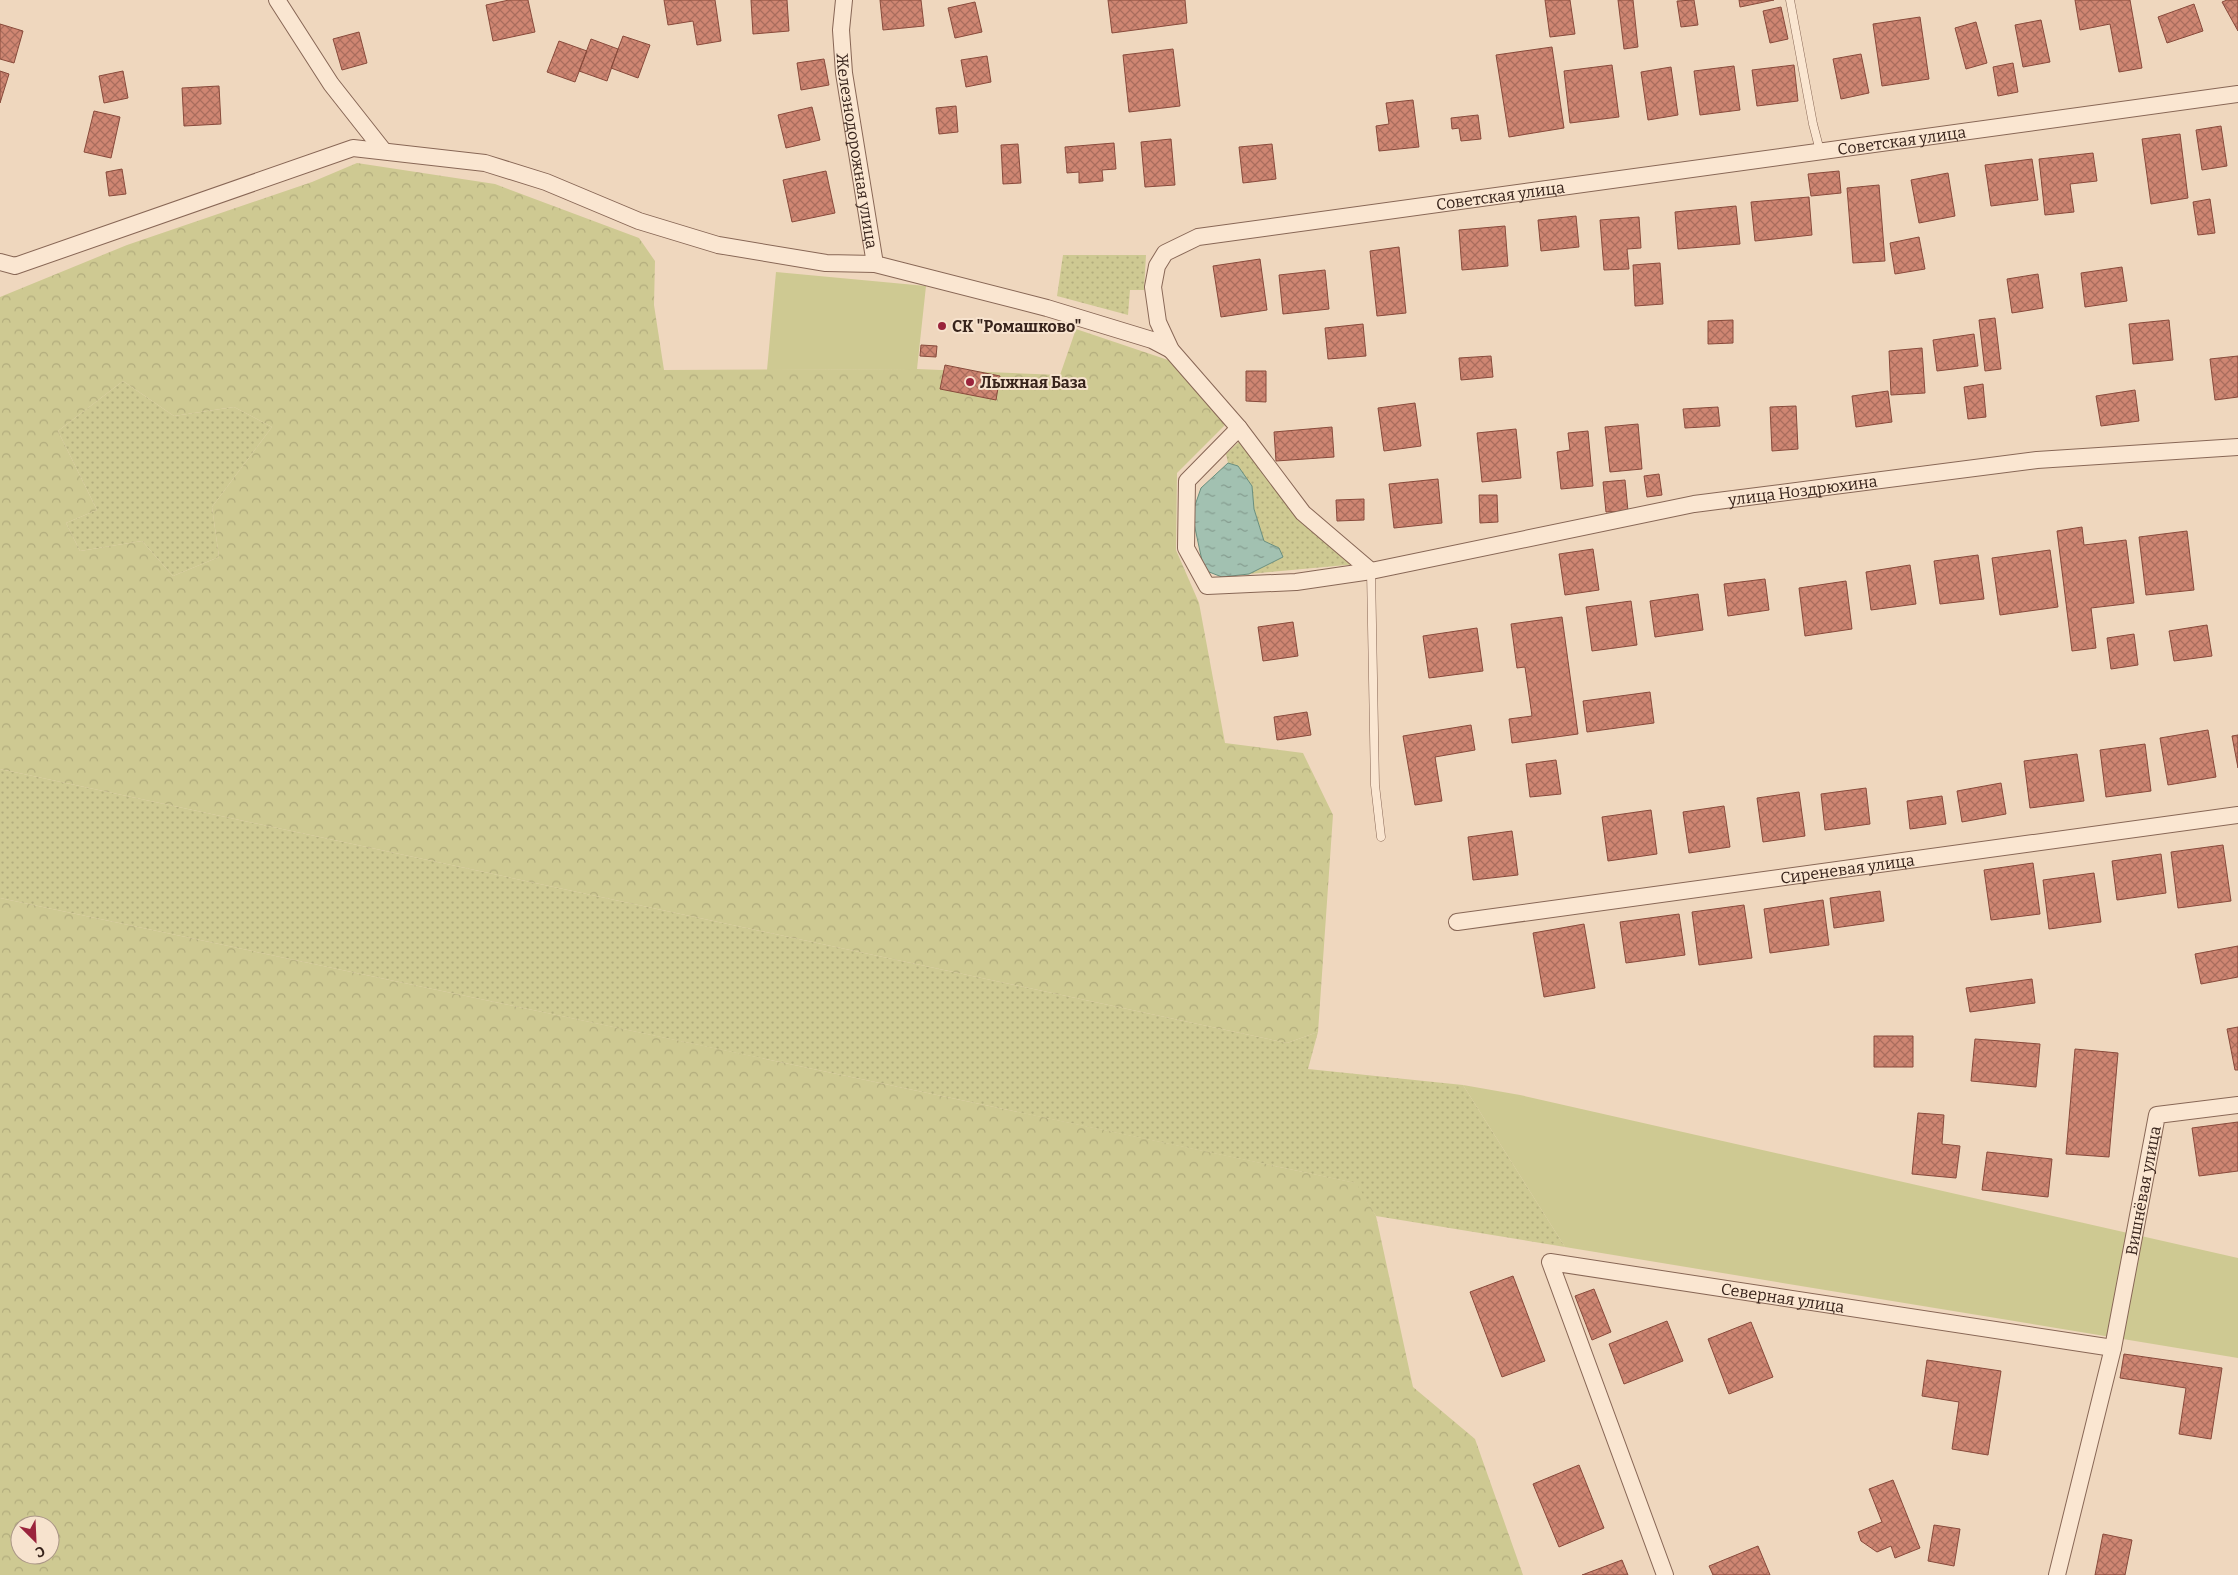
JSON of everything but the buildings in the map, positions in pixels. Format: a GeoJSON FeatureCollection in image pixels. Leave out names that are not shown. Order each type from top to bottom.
{"type":"FeatureCollection","features":[{"type":"Feature","properties":{"kind":"street"},"geometry":{"type":"LineString","coordinates":[[277,0],[331,84],[383,150]]}},
{"type":"Feature","properties":{"kind":"street","name":"Железнодорожная улица"},"geometry":{"type":"LineString","coordinates":[[844,0],[841,30],[844,73],[875,264],[1047,308],[1152,340],[1171,350]]}},
{"type":"Feature","properties":{"kind":"street","name":"Советская улица"},"geometry":{"type":"LineString","coordinates":[[1371,571],[1303,513],[1239,428],[1171,350],[1158,322],[1154,287],[1157,266],[1165,253],[1198,237],[2238,94]]}},
{"type":"Feature","properties":{"kind":"street"},"geometry":{"type":"LineString","coordinates":[[0,262],[15,266],[353,148],[485,163],[546,182],[639,221],[718,245],[826,263],[875,264]]}},
{"type":"Feature","properties":{"kind":"street","name":"улица Ноздрюхина"},"geometry":{"type":"LineString","coordinates":[[1239,428],[1188,481],[1186,548],[1207,586],[1296,582],[1371,571],[1694,504],[2038,460],[2238,448]]}},
{"type":"Feature","properties":{"kind":"street","name":"Сиреневая улица"},"geometry":{"type":"LineString","coordinates":[[1457,922],[2238,815]]}},
{"type":"Feature","properties":{"kind":"street","name":"Вишнёвая улица"},"geometry":{"type":"LineString","coordinates":[[2113,1348],[2156,1115],[2238,1105]]}},
{"type":"Feature","properties":{"kind":"street","name":"Северная улица"},"geometry":{"type":"LineString","coordinates":[[1665,1575],[1550,1262],[2113,1348]]}},
{"type":"Feature","properties":{"kind":"street"},"geometry":{"type":"LineString","coordinates":[[2057,1575],[2113,1348]]}},
{"type":"Feature","properties":{"kind":"lane"},"geometry":{"type":"LineString","coordinates":[[1790,0],[1813,124],[1820,151]]}},
{"type":"Feature","properties":{"kind":"lane"},"geometry":{"type":"LineString","coordinates":[[1371,571],[1375,785],[1381,837]]}},
{"type":"Feature","properties":{"kind":"green space"},"geometry":{"type":"Polygon","coordinates":[[[357,163],[495,184],[639,238],[655,261],[654,305],[664,370],[917,369],[1060,375],[1076,329],[1171,361],[1225,425],[1177,473],[1176,550],[1199,603],[1225,743],[1303,753],[1333,815],[1318,1032],[1287,1043],[0,769],[0,297],[127,245],[312,182],[357,163]],[[123,381],[58,431],[97,510],[66,523],[80,551],[142,541],[173,576],[219,557],[212,507],[272,427],[234,407],[174,416],[123,381]]]}},
{"type":"Feature","properties":{"kind":"green space"},"geometry":{"type":"Polygon","coordinates":[[[1063,255],[1146,255],[1144,290],[1130,290],[1128,315],[1057,296],[1063,255]]]}},
{"type":"Feature","properties":{"kind":"green space"},"geometry":{"type":"Polygon","coordinates":[[[776,272],[926,286],[917,369],[767,370],[776,272]]]}},
{"type":"Feature","properties":{"kind":"green space"},"geometry":{"type":"Polygon","coordinates":[[[123,381],[174,416],[234,407],[272,427],[212,507],[219,557],[173,576],[142,541],[80,551],[66,523],[97,510],[58,431],[123,381]]]}},
{"type":"Feature","properties":{"kind":"green space"},"geometry":{"type":"Polygon","coordinates":[[[1239,442],[1298,519],[1357,564],[1249,574],[1283,557],[1279,548],[1264,541],[1254,509],[1252,486],[1238,466],[1228,463],[1226,454],[1239,442]]]}},
{"type":"Feature","properties":{"kind":"green space"},"geometry":{"type":"Polygon","coordinates":[[[0,769],[1287,1043],[1318,1032],[1308,1069],[1463,1085],[1565,1247],[1376,1216],[1355,1183],[0,898],[0,769]]]}},
{"type":"Feature","properties":{"kind":"green space"},"geometry":{"type":"Polygon","coordinates":[[[0,898],[1356,1183],[1376,1216],[1413,1387],[1475,1439],[1523,1575],[0,1575],[0,898]]]}},
{"type":"Feature","properties":{"kind":"green space"},"geometry":{"type":"Polygon","coordinates":[[[1463,1085],[1520,1095],[2238,1258],[2238,1358],[1565,1247],[1463,1085]]]}},
{"type":"Feature","properties":{"kind":"water"},"geometry":{"type":"Polygon","coordinates":[[[1228,463],[1238,466],[1252,486],[1254,509],[1264,541],[1279,548],[1283,557],[1249,574],[1222,577],[1204,570],[1192,514],[1201,488],[1228,463]]]}},
{"type":"Feature","properties":{"kind":"place","name":"СК \"Ромашково\""},"geometry":{"type":"Point","coordinates":[942,326]}},
{"type":"Feature","properties":{"kind":"place","name":"Лыжная База"},"geometry":{"type":"Point","coordinates":[970,382]}}]}
